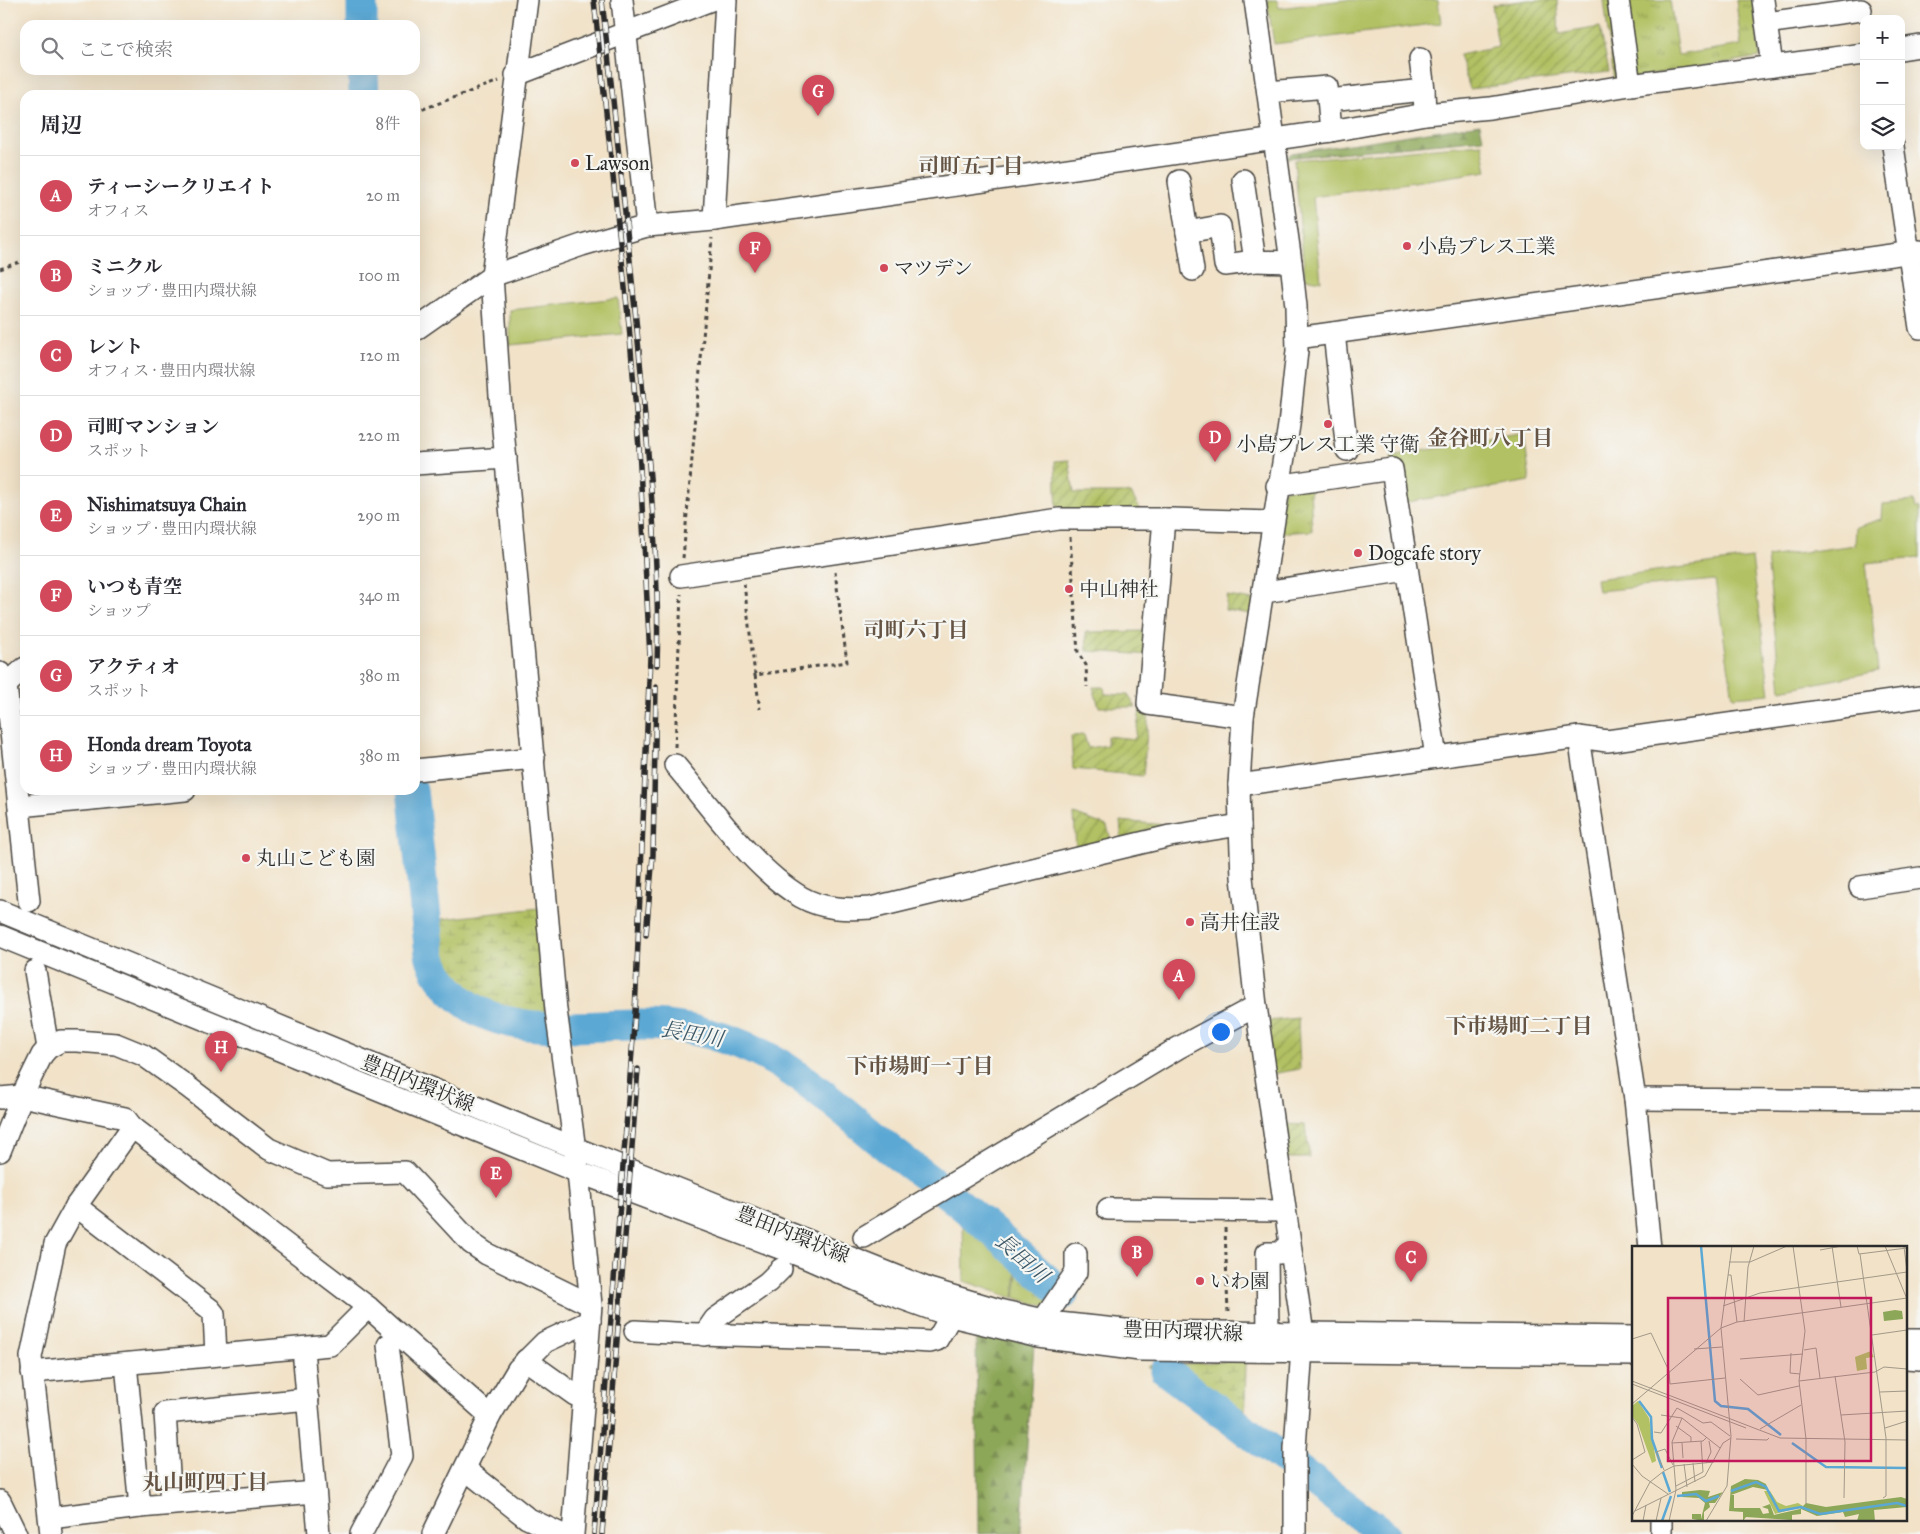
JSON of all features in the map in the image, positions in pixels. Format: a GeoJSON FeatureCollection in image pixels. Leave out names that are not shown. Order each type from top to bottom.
{"type":"FeatureCollection","features":[{"type":"Feature","properties":{"kind":"street"},"geometry":{"type":"LineString","coordinates":[[527,0],[492,276],[506,458],[556,1010],[578,1172],[591,1313],[572,1534]]}},
{"type":"Feature","properties":{"kind":"street"},"geometry":{"type":"LineString","coordinates":[[622,0],[647,226]]}},
{"type":"Feature","properties":{"kind":"street"},"geometry":{"type":"LineString","coordinates":[[516,75],[625,31],[711,0]]}},
{"type":"Feature","properties":{"kind":"street"},"geometry":{"type":"LineString","coordinates":[[714,220],[726,0]]}},
{"type":"Feature","properties":{"kind":"street"},"geometry":{"type":"LineString","coordinates":[[1255,0],[1268,92],[1272,139],[1290,262],[1297,338],[1289,425],[1272,522],[1264,592],[1243,717],[1239,785],[1240,825],[1242,877],[1256,1006],[1290,1243],[1302,1344],[1294,1448],[1296,1534]]}},
{"type":"Feature","properties":{"kind":"street"},"geometry":{"type":"LineString","coordinates":[[1618,0],[1630,85]]}},
{"type":"Feature","properties":{"kind":"street"},"geometry":{"type":"LineString","coordinates":[[1763,0],[1772,66]]}},
{"type":"Feature","properties":{"kind":"street"},"geometry":{"type":"LineString","coordinates":[[1766,23],[1869,10]]}},
{"type":"Feature","properties":{"kind":"street"},"geometry":{"type":"LineString","coordinates":[[1905,48],[1920,46]]}},
{"type":"Feature","properties":{"kind":"street"},"geometry":{"type":"LineString","coordinates":[[420,326],[492,276],[582,245],[647,226],[714,220],[1331,131],[1425,114],[1490,108],[1630,85],[1860,55]]}},
{"type":"Feature","properties":{"kind":"street"},"geometry":{"type":"LineString","coordinates":[[1420,59],[1425,114]]}},
{"type":"Feature","properties":{"kind":"street"},"geometry":{"type":"LineString","coordinates":[[1268,92],[1327,87],[1331,131]]}},
{"type":"Feature","properties":{"kind":"street"},"geometry":{"type":"LineString","coordinates":[[1329,100],[1424,90]]}},
{"type":"Feature","properties":{"kind":"street"},"geometry":{"type":"LineString","coordinates":[[1894,150],[1914,252],[1920,328]]}},
{"type":"Feature","properties":{"kind":"street"},"geometry":{"type":"LineString","coordinates":[[1243,180],[1255,261]]}},
{"type":"Feature","properties":{"kind":"street"},"geometry":{"type":"LineString","coordinates":[[1179,181],[1193,270]]}},
{"type":"Feature","properties":{"kind":"street"},"geometry":{"type":"LineString","coordinates":[[1187,232],[1220,226],[1225,265],[1255,261],[1290,262]]}},
{"type":"Feature","properties":{"kind":"street"},"geometry":{"type":"LineString","coordinates":[[1297,338],[1914,252]]}},
{"type":"Feature","properties":{"kind":"street"},"geometry":{"type":"LineString","coordinates":[[1334,333],[1347,450]]}},
{"type":"Feature","properties":{"kind":"street"},"geometry":{"type":"LineString","coordinates":[[420,464],[506,458]]}},
{"type":"Feature","properties":{"kind":"street"},"geometry":{"type":"LineString","coordinates":[[1278,486],[1392,469],[1436,757]]}},
{"type":"Feature","properties":{"kind":"street"},"geometry":{"type":"LineString","coordinates":[[681,576],[1069,519],[1272,522]]}},
{"type":"Feature","properties":{"kind":"street"},"geometry":{"type":"LineString","coordinates":[[1164,519],[1148,704],[1243,717]]}},
{"type":"Feature","properties":{"kind":"street"},"geometry":{"type":"LineString","coordinates":[[1264,592],[1406,570]]}},
{"type":"Feature","properties":{"kind":"street"},"geometry":{"type":"LineString","coordinates":[[20,671],[2,683],[19,806],[29,901]]}},
{"type":"Feature","properties":{"kind":"street"},"geometry":{"type":"LineString","coordinates":[[1239,785],[1579,737],[1607,742],[1920,697]]}},
{"type":"Feature","properties":{"kind":"street"},"geometry":{"type":"LineString","coordinates":[[1579,737],[1635,1100],[1650,1246]]}},
{"type":"Feature","properties":{"kind":"street"},"geometry":{"type":"LineString","coordinates":[[420,769],[534,758]]}},
{"type":"Feature","properties":{"kind":"street"},"geometry":{"type":"LineString","coordinates":[[675,765],[761,867],[801,897],[843,910],[871,908],[1170,836],[1240,825]]}},
{"type":"Feature","properties":{"kind":"street"},"geometry":{"type":"LineString","coordinates":[[19,806],[133,795]]}},
{"type":"Feature","properties":{"kind":"street"},"geometry":{"type":"LineString","coordinates":[[1860,887],[1920,878]]}},
{"type":"Feature","properties":{"kind":"street","name":"豊田内環状線"},"geometry":{"type":"LineString","coordinates":[[0,911],[929,1289],[1003,1311],[1047,1314],[1135,1331],[1268,1334],[1302,1344],[1632,1355]]}},
{"type":"Feature","properties":{"kind":"street","name":"豊田内環状線"},"geometry":{"type":"LineString","coordinates":[[0,936],[578,1172],[806,1258],[881,1291],[951,1316],[1039,1338],[1106,1347],[1177,1351],[1302,1344],[1632,1337]]}},
{"type":"Feature","properties":{"kind":"street"},"geometry":{"type":"LineString","coordinates":[[35,970],[48,1048]]}},
{"type":"Feature","properties":{"kind":"street"},"geometry":{"type":"LineString","coordinates":[[864,1237],[1178,1048],[1256,1006]]}},
{"type":"Feature","properties":{"kind":"street"},"geometry":{"type":"LineString","coordinates":[[0,1151],[22,1096],[42,1055],[48,1048],[61,1041],[116,1044],[143,1055],[188,1086],[269,1149],[326,1174],[405,1172],[472,1243],[487,1254],[591,1313]]}},
{"type":"Feature","properties":{"kind":"street"},"geometry":{"type":"LineString","coordinates":[[0,1098],[22,1096],[125,1118],[132,1128],[368,1307],[490,1416]]}},
{"type":"Feature","properties":{"kind":"street"},"geometry":{"type":"LineString","coordinates":[[1635,1100],[1920,1101]]}},
{"type":"Feature","properties":{"kind":"street"},"geometry":{"type":"LineString","coordinates":[[132,1128],[76,1206],[55,1244],[35,1331],[30,1356],[51,1526],[140,1506],[315,1492]]}},
{"type":"Feature","properties":{"kind":"street"},"geometry":{"type":"LineString","coordinates":[[76,1206],[210,1309],[214,1314],[216,1355]]}},
{"type":"Feature","properties":{"kind":"street"},"geometry":{"type":"LineString","coordinates":[[1108,1208],[1285,1211]]}},
{"type":"Feature","properties":{"kind":"street"},"geometry":{"type":"LineString","coordinates":[[1268,1334],[1267,1253],[1280,1253],[1290,1243]]}},
{"type":"Feature","properties":{"kind":"street"},"geometry":{"type":"LineString","coordinates":[[1047,1314],[1076,1263]]}},
{"type":"Feature","properties":{"kind":"street"},"geometry":{"type":"LineString","coordinates":[[704,1335],[715,1319],[768,1282],[781,1269]]}},
{"type":"Feature","properties":{"kind":"street"},"geometry":{"type":"LineString","coordinates":[[32,1372],[303,1349],[330,1345],[368,1307]]}},
{"type":"Feature","properties":{"kind":"street"},"geometry":{"type":"LineString","coordinates":[[433,1534],[490,1416],[526,1360],[546,1342],[591,1313]]}},
{"type":"Feature","properties":{"kind":"street"},"geometry":{"type":"LineString","coordinates":[[635,1331],[704,1335],[826,1336],[930,1342],[937,1340],[951,1316]]}},
{"type":"Feature","properties":{"kind":"street"},"geometry":{"type":"LineString","coordinates":[[362,1534],[402,1456],[388,1345]]}},
{"type":"Feature","properties":{"kind":"street"},"geometry":{"type":"LineString","coordinates":[[303,1349],[319,1534]]}},
{"type":"Feature","properties":{"kind":"street"},"geometry":{"type":"LineString","coordinates":[[526,1360],[575,1395]]}},
{"type":"Feature","properties":{"kind":"street"},"geometry":{"type":"LineString","coordinates":[[126,1364],[140,1506]]}},
{"type":"Feature","properties":{"kind":"street"},"geometry":{"type":"LineString","coordinates":[[171,1504],[165,1413],[308,1399]]}},
{"type":"Feature","properties":{"kind":"street"},"geometry":{"type":"LineString","coordinates":[[465,1469],[528,1518],[561,1534]]}},
{"type":"Feature","properties":{"kind":"street"},"geometry":{"type":"LineString","coordinates":[[0,1501],[16,1534]]}},
{"type":"Feature","properties":{"kind":"path"},"geometry":{"type":"LineString","coordinates":[[420,110],[516,75]]}},
{"type":"Feature","properties":{"kind":"path"},"geometry":{"type":"LineString","coordinates":[[675,765],[674,719],[681,576],[714,220]]}},
{"type":"Feature","properties":{"kind":"path"},"geometry":{"type":"LineString","coordinates":[[0,269],[20,262]]}},
{"type":"Feature","properties":{"kind":"path"},"geometry":{"type":"LineString","coordinates":[[1069,519],[1078,653],[1086,665],[1087,687]]}},
{"type":"Feature","properties":{"kind":"path"},"geometry":{"type":"LineString","coordinates":[[755,675],[847,662],[832,554]]}},
{"type":"Feature","properties":{"kind":"path"},"geometry":{"type":"LineString","coordinates":[[742,567],[760,709]]}},
{"type":"Feature","properties":{"kind":"path"},"geometry":{"type":"LineString","coordinates":[[1224,1210],[1229,1334]]}},
{"type":"Feature","properties":{"kind":"green space"},"geometry":{"type":"Polygon","coordinates":[[[1267,0],[1277,0],[1279,8],[1344,0],[1438,0],[1441,23],[1274,44],[1267,0]]]}},
{"type":"Feature","properties":{"kind":"green space"},"geometry":{"type":"Polygon","coordinates":[[[1528,0],[1557,0],[1559,34],[1600,27],[1609,72],[1470,89],[1459,55],[1498,47],[1492,5],[1528,0]]]}},
{"type":"Feature","properties":{"kind":"green space"},"geometry":{"type":"Polygon","coordinates":[[[1604,0],[1670,0],[1678,55],[1741,45],[1736,0],[1753,0],[1760,57],[1614,81],[1604,0]]]}},
{"type":"Feature","properties":{"kind":"green space"},"geometry":{"type":"Polygon","coordinates":[[[1480,124],[1483,139],[1286,158],[1292,153],[1480,124]]]}},
{"type":"Feature","properties":{"kind":"green space"},"geometry":{"type":"Polygon","coordinates":[[[1482,144],[1487,171],[1313,197],[1321,281],[1305,278],[1294,160],[1482,144]]]}},
{"type":"Feature","properties":{"kind":"green space"},"geometry":{"type":"Polygon","coordinates":[[[618,298],[622,334],[510,345],[510,310],[618,298]]]}},
{"type":"Feature","properties":{"kind":"green space"},"geometry":{"type":"Polygon","coordinates":[[[1524,434],[1530,481],[1402,503],[1391,456],[1524,434]]]}},
{"type":"Feature","properties":{"kind":"green space"},"geometry":{"type":"Polygon","coordinates":[[[1069,460],[1074,493],[1131,493],[1140,510],[1057,514],[1055,461],[1069,460]]]}},
{"type":"Feature","properties":{"kind":"green space"},"geometry":{"type":"Polygon","coordinates":[[[1310,485],[1312,531],[1276,533],[1283,490],[1310,485]]]}},
{"type":"Feature","properties":{"kind":"green space"},"geometry":{"type":"Polygon","coordinates":[[[1914,501],[1916,508],[1920,508],[1920,558],[1866,563],[1878,671],[1781,690],[1767,557],[1855,545],[1856,527],[1882,519],[1883,504],[1914,501]]]}},
{"type":"Feature","properties":{"kind":"green space"},"geometry":{"type":"Polygon","coordinates":[[[1752,558],[1770,694],[1733,697],[1715,580],[1598,591],[1596,579],[1752,558]]]}},
{"type":"Feature","properties":{"kind":"green space"},"geometry":{"type":"Polygon","coordinates":[[[1227,596],[1253,600],[1251,614],[1225,610],[1227,596]]]}},
{"type":"Feature","properties":{"kind":"green space"},"geometry":{"type":"Polygon","coordinates":[[[1154,631],[1152,655],[1087,651],[1086,632],[1154,631]]]}},
{"type":"Feature","properties":{"kind":"green space"},"geometry":{"type":"Polygon","coordinates":[[[1093,687],[1104,687],[1105,694],[1128,695],[1136,707],[1099,707],[1093,687]]]}},
{"type":"Feature","properties":{"kind":"green space"},"geometry":{"type":"Polygon","coordinates":[[[1141,705],[1149,710],[1143,776],[1073,769],[1071,736],[1084,735],[1088,748],[1107,745],[1107,736],[1135,739],[1141,705]]]}},
{"type":"Feature","properties":{"kind":"green space"},"geometry":{"type":"Polygon","coordinates":[[[1074,814],[1107,826],[1112,844],[1076,851],[1074,814]]]}},
{"type":"Feature","properties":{"kind":"green space"},"geometry":{"type":"Polygon","coordinates":[[[1120,821],[1166,825],[1167,832],[1122,842],[1120,821]]]}},
{"type":"Feature","properties":{"kind":"green space"},"geometry":{"type":"Polygon","coordinates":[[[539,908],[546,1017],[501,1012],[463,989],[441,966],[434,920],[539,908]]]}},
{"type":"Feature","properties":{"kind":"green space"},"geometry":{"type":"Polygon","coordinates":[[[1298,1018],[1300,1069],[1272,1074],[1268,1021],[1298,1018]]]}},
{"type":"Feature","properties":{"kind":"green space"},"geometry":{"type":"Polygon","coordinates":[[[1283,1124],[1305,1125],[1310,1158],[1285,1158],[1283,1124]]]}},
{"type":"Feature","properties":{"kind":"green space"},"geometry":{"type":"Polygon","coordinates":[[[963,1222],[1018,1261],[1014,1298],[964,1281],[963,1222]]]}},
{"type":"Feature","properties":{"kind":"green space"},"geometry":{"type":"Polygon","coordinates":[[[1019,1265],[1055,1294],[1048,1307],[1015,1298],[1019,1265]]]}},
{"type":"Feature","properties":{"kind":"green space"},"geometry":{"type":"Polygon","coordinates":[[[976,1333],[1034,1344],[1021,1533],[978,1534],[976,1333]]]}},
{"type":"Feature","properties":{"kind":"green space"},"geometry":{"type":"Polygon","coordinates":[[[1246,1360],[1245,1411],[1292,1453],[1289,1472],[1148,1366],[1246,1360]]]}},
{"type":"Feature","properties":{"kind":"waterway","name":"長田川"},"geometry":{"type":"LineString","coordinates":[[362,0],[362,20]]}},
{"type":"Feature","properties":{"kind":"waterway","name":"長田川"},"geometry":{"type":"LineString","coordinates":[[363,75],[364,90]]}},
{"type":"Feature","properties":{"kind":"waterway","name":"長田川"},"geometry":{"type":"LineString","coordinates":[[413,795],[430,954],[444,982],[473,1008],[499,1019],[527,1025],[557,1027],[647,1025],[681,1028],[711,1034],[747,1047],[791,1071],[811,1085],[964,1207],[1063,1294]]}},
{"type":"Feature","properties":{"kind":"waterway","name":"長田川"},"geometry":{"type":"LineString","coordinates":[[1166,1371],[1384,1534]]}},
{"type":"Feature","properties":{"kind":"railway"},"geometry":{"type":"LineString","coordinates":[[594,0],[629,325],[639,448],[650,657],[635,1013],[594,1534]]}},
{"type":"Feature","properties":{"kind":"railway"},"geometry":{"type":"LineString","coordinates":[[602,0],[629,253],[649,470],[656,567],[657,665]]}},
{"type":"Feature","properties":{"kind":"railway"},"geometry":{"type":"LineString","coordinates":[[646,935],[653,855],[656,687]]}},
{"type":"Feature","properties":{"kind":"railway"},"geometry":{"type":"LineString","coordinates":[[602,1534],[638,1069]]}},
{"type":"Feature","properties":{"kind":"place","name":"アクティオ"},"geometry":{"type":"Point","coordinates":[818,116]}},
{"type":"Feature","properties":{"kind":"place","name":"Lawson"},"geometry":{"type":"Point","coordinates":[575,163]}},
{"type":"Feature","properties":{"kind":"place","name":"小島プレス工業"},"geometry":{"type":"Point","coordinates":[1407,246]}},
{"type":"Feature","properties":{"kind":"place","name":"マツデン"},"geometry":{"type":"Point","coordinates":[884,268]}},
{"type":"Feature","properties":{"kind":"place","name":"いつも青空"},"geometry":{"type":"Point","coordinates":[755,273]}},
{"type":"Feature","properties":{"kind":"place","name":"小島プレス工業 守衛"},"geometry":{"type":"Point","coordinates":[1328,424]}},
{"type":"Feature","properties":{"kind":"place","name":"司町マンション"},"geometry":{"type":"Point","coordinates":[1215,462]}},
{"type":"Feature","properties":{"kind":"place","name":"Dogcafe story"},"geometry":{"type":"Point","coordinates":[1358,553]}},
{"type":"Feature","properties":{"kind":"place","name":"中山神社"},"geometry":{"type":"Point","coordinates":[1069,589]}},
{"type":"Feature","properties":{"kind":"place","name":"丸山こども園"},"geometry":{"type":"Point","coordinates":[246,858]}},
{"type":"Feature","properties":{"kind":"place","name":"高井住設"},"geometry":{"type":"Point","coordinates":[1190,922]}},
{"type":"Feature","properties":{"kind":"place","name":"ティーシークリエイト"},"geometry":{"type":"Point","coordinates":[1179,1000]}},
{"type":"Feature","properties":{"kind":"place","name":"Honda dream Toyota"},"geometry":{"type":"Point","coordinates":[221,1072]}},
{"type":"Feature","properties":{"kind":"place","name":"Nishimatsuya Chain"},"geometry":{"type":"Point","coordinates":[496,1198]}},
{"type":"Feature","properties":{"kind":"place","name":"ミニクル"},"geometry":{"type":"Point","coordinates":[1137,1277]}},
{"type":"Feature","properties":{"kind":"place","name":"いわ園"},"geometry":{"type":"Point","coordinates":[1200,1281]}},
{"type":"Feature","properties":{"kind":"place","name":"レント"},"geometry":{"type":"Point","coordinates":[1411,1282]}},
{"type":"Feature","properties":{"kind":"district","name":"司町五丁目"},"geometry":{"type":"Point","coordinates":[971,166]}},
{"type":"Feature","properties":{"kind":"district","name":"金谷町八丁目"},"geometry":{"type":"Point","coordinates":[1490,438]}},
{"type":"Feature","properties":{"kind":"district","name":"司町六丁目"},"geometry":{"type":"Point","coordinates":[916,630]}},
{"type":"Feature","properties":{"kind":"district","name":"下市場町二丁目"},"geometry":{"type":"Point","coordinates":[1519,1026]}},
{"type":"Feature","properties":{"kind":"district","name":"下市場町一丁目"},"geometry":{"type":"Point","coordinates":[920,1066]}},
{"type":"Feature","properties":{"kind":"district","name":"丸山町四丁目"},"geometry":{"type":"Point","coordinates":[205,1482]}}]}
